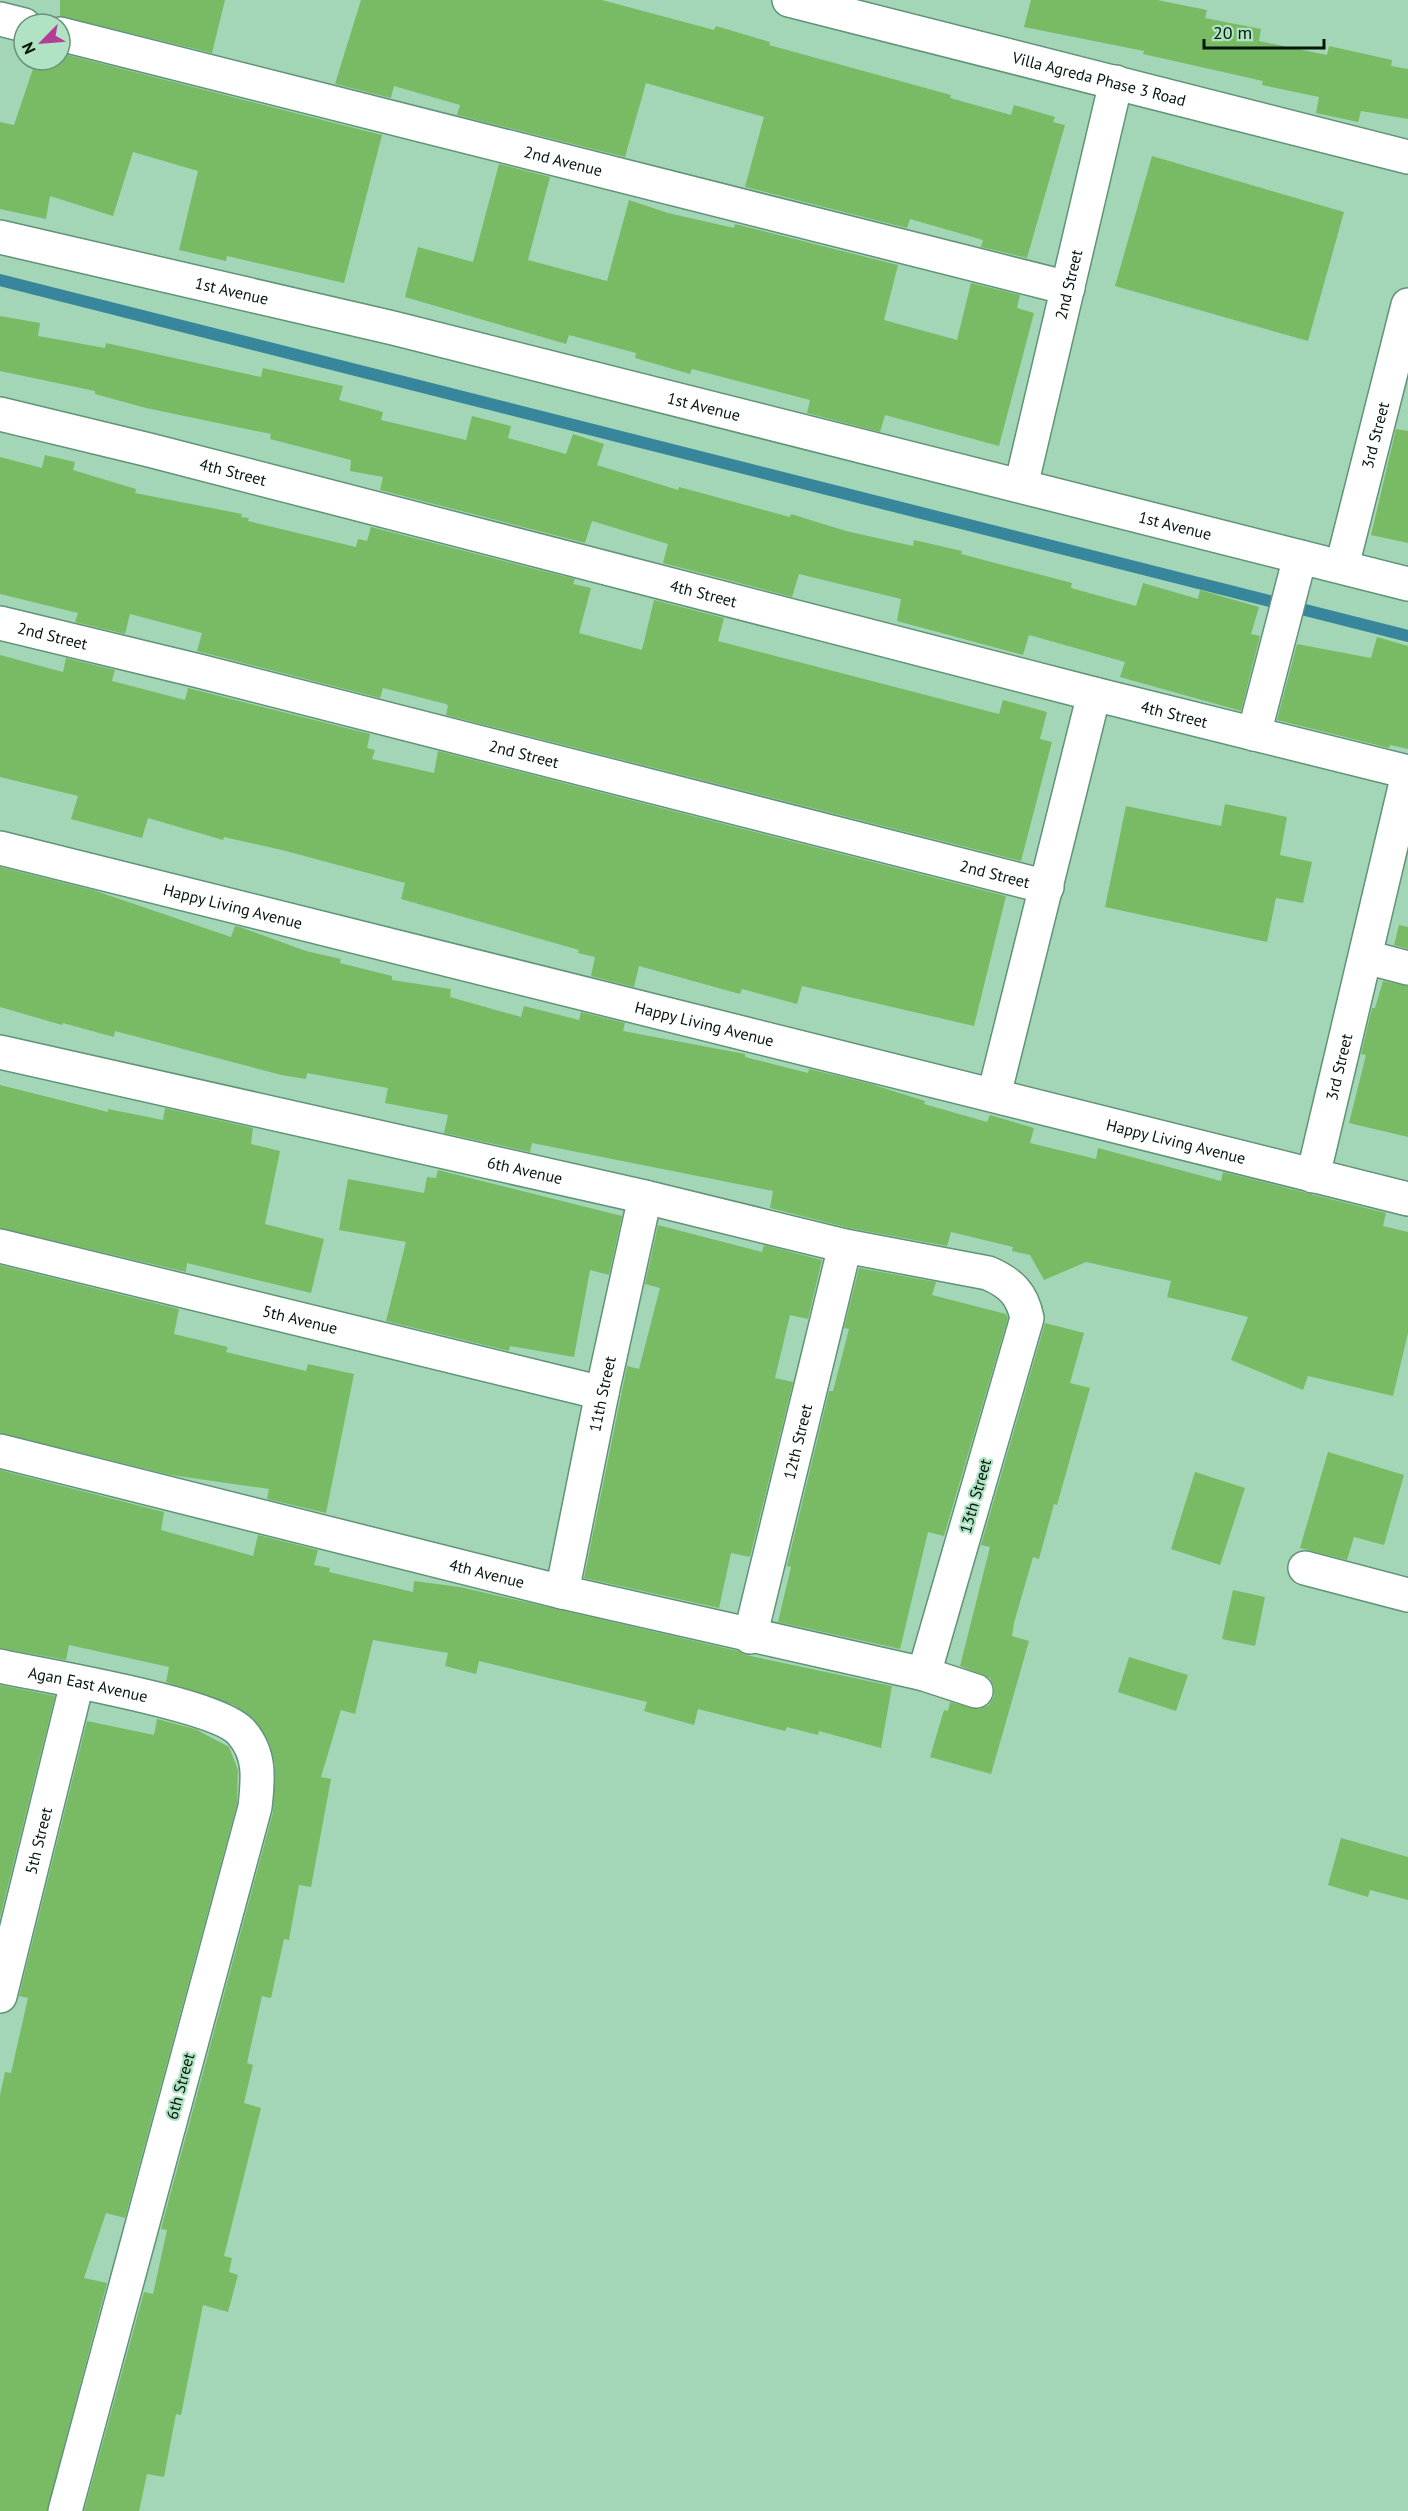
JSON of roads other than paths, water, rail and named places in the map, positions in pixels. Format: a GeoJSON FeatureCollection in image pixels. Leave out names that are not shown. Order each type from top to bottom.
{"type":"FeatureCollection","features":[{"type":"Feature","properties":{"kind":"street","name":"Villa Agreda Phase 3 Road"},"geometry":{"type":"LineString","coordinates":[[789,0],[1408,157]]}},
{"type":"Feature","properties":{"kind":"street","name":"2nd Avenue"},"geometry":{"type":"LineString","coordinates":[[72,37],[1068,288]]}},
{"type":"Feature","properties":{"kind":"street","name":"2nd Street"},"geometry":{"type":"LineString","coordinates":[[1021,486],[1116,82]]}},
{"type":"Feature","properties":{"kind":"street","name":"1st Avenue"},"geometry":{"type":"LineString","coordinates":[[0,237],[393,328],[1408,584]]}},
{"type":"Feature","properties":{"kind":"street","name":"3rd Street"},"geometry":{"type":"LineString","coordinates":[[1342,566],[1401,370],[1408,305]]}},
{"type":"Feature","properties":{"kind":"street","name":"4th Street"},"geometry":{"type":"LineString","coordinates":[[0,414],[149,450],[1408,773]]}},
{"type":"Feature","properties":{"kind":"street"},"geometry":{"type":"LineString","coordinates":[[1254,734],[1300,556]]}},
{"type":"Feature","properties":{"kind":"street","name":"2nd Street"},"geometry":{"type":"LineString","coordinates":[[0,623],[210,674],[1047,887]]}},
{"type":"Feature","properties":{"kind":"street","name":"2nd Street"},"geometry":{"type":"LineString","coordinates":[[994,1095],[1094,694]]}},
{"type":"Feature","properties":{"kind":"street","name":"3rd Street"},"geometry":{"type":"LineString","coordinates":[[1313,1176],[1408,773]]}},
{"type":"Feature","properties":{"kind":"street","name":"Happy Living Avenue"},"geometry":{"type":"LineString","coordinates":[[0,848],[1408,1199]]}},
{"type":"Feature","properties":{"kind":"street"},"geometry":{"type":"LineString","coordinates":[[1366,957],[1408,968]]}},
{"type":"Feature","properties":{"kind":"street","name":"6th Avenue"},"geometry":{"type":"LineString","coordinates":[[0,1052],[645,1197],[845,1246],[988,1273],[1005,1280],[1017,1291],[1027,1318]]}},
{"type":"Feature","properties":{"kind":"street","name":"11th Street"},"geometry":{"type":"LineString","coordinates":[[562,1592],[645,1197]]}},
{"type":"Feature","properties":{"kind":"street","name":"5th Avenue"},"geometry":{"type":"LineString","coordinates":[[0,1246],[602,1393]]}},
{"type":"Feature","properties":{"kind":"street","name":"12th Street"},"geometry":{"type":"LineString","coordinates":[[750,1637],[845,1246]]}},
{"type":"Feature","properties":{"kind":"street","name":"13th Street"},"geometry":{"type":"LineString","coordinates":[[924,1674],[1027,1318]]}},
{"type":"Feature","properties":{"kind":"street","name":"4th Avenue"},"geometry":{"type":"LineString","coordinates":[[0,1450],[562,1592],[750,1637],[924,1674],[976,1691]]}},
{"type":"Feature","properties":{"kind":"street"},"geometry":{"type":"LineString","coordinates":[[1305,1568],[1408,1594]]}},
{"type":"Feature","properties":{"kind":"street","name":"Agan East Avenue"},"geometry":{"type":"LineString","coordinates":[[0,1666],[176,1704]]}},
{"type":"Feature","properties":{"kind":"street","name":"5th Street"},"geometry":{"type":"LineString","coordinates":[[0,1996],[77,1683]]}},
{"type":"Feature","properties":{"kind":"street","name":"6th Street"},"geometry":{"type":"LineString","coordinates":[[65,2511],[255,1807],[258,1780],[256,1758],[242,1732],[228,1720],[176,1704]]}},
{"type":"Feature","properties":{"kind":"waterway"},"geometry":{"type":"LineString","coordinates":[[0,280],[1408,636]]}}]}
